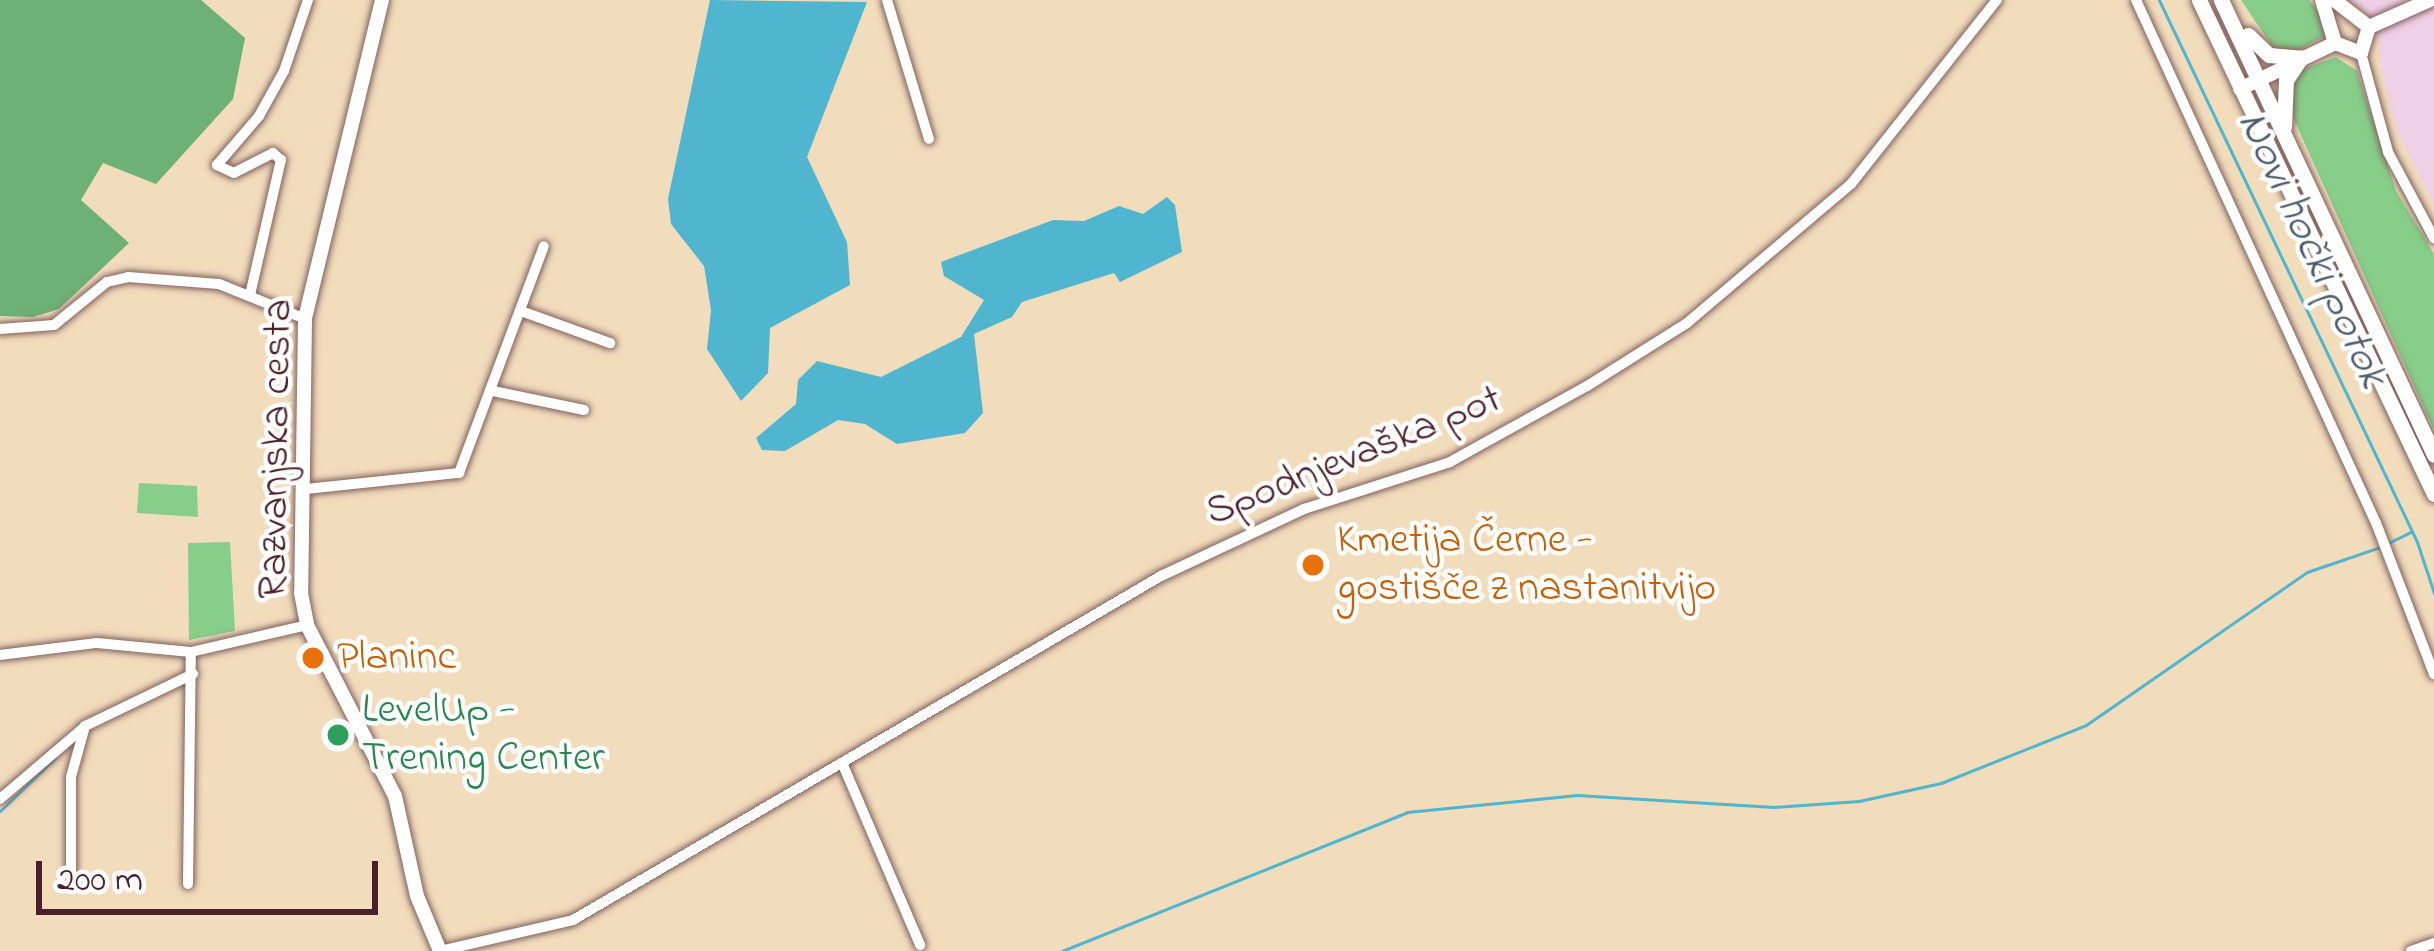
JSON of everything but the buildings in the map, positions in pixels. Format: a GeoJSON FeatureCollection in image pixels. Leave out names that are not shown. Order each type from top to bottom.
{"type":"FeatureCollection","features":[{"type":"Feature","properties":{"kind":"main road"},"geometry":{"type":"LineString","coordinates":[[2199,0],[2434,494]]}},
{"type":"Feature","properties":{"kind":"main road"},"geometry":{"type":"LineString","coordinates":[[2222,0],[2254,48],[2301,58],[2286,80],[2283,130]]}},
{"type":"Feature","properties":{"kind":"main road"},"geometry":{"type":"LineString","coordinates":[[2222,0],[2434,455]]}},
{"type":"Feature","properties":{"kind":"street"},"geometry":{"type":"LineString","coordinates":[[250,295],[280,160],[273,153],[234,173],[217,165],[284,71],[308,0]]}},
{"type":"Feature","properties":{"kind":"street","name":"Razvanjska cesta"},"geometry":{"type":"LineString","coordinates":[[382,0],[305,319],[306,489],[299,564],[303,624],[395,796],[417,896],[440,951]]}},
{"type":"Feature","properties":{"kind":"street"},"geometry":{"type":"LineString","coordinates":[[887,0],[929,139]]}},
{"type":"Feature","properties":{"kind":"street","name":"Spodnjevaška pot"},"geometry":{"type":"LineString","coordinates":[[440,951],[573,920],[1161,576],[1304,509],[1450,463],[1687,322],[1850,184],[1997,0]]}},
{"type":"Feature","properties":{"kind":"street"},"geometry":{"type":"LineString","coordinates":[[2136,0],[2381,537],[2434,674]]}},
{"type":"Feature","properties":{"kind":"street"},"geometry":{"type":"LineString","coordinates":[[2322,0],[2349,55],[2361,52]]}},
{"type":"Feature","properties":{"kind":"street"},"geometry":{"type":"LineString","coordinates":[[2334,0],[2369,27]]}},
{"type":"Feature","properties":{"kind":"street"},"geometry":{"type":"LineString","coordinates":[[2430,0],[2369,27],[2361,52],[2388,152],[2434,238]]}},
{"type":"Feature","properties":{"kind":"street"},"geometry":{"type":"LineString","coordinates":[[2240,89],[2301,58],[2354,17]]}},
{"type":"Feature","properties":{"kind":"street"},"geometry":{"type":"LineString","coordinates":[[306,489],[459,473],[544,246]]}},
{"type":"Feature","properties":{"kind":"street"},"geometry":{"type":"LineString","coordinates":[[0,329],[54,325],[107,282],[128,277],[219,284],[305,319]]}},
{"type":"Feature","properties":{"kind":"street"},"geometry":{"type":"LineString","coordinates":[[521,311],[610,343]]}},
{"type":"Feature","properties":{"kind":"street"},"geometry":{"type":"LineString","coordinates":[[493,391],[584,410]]}},
{"type":"Feature","properties":{"kind":"street"},"geometry":{"type":"LineString","coordinates":[[0,655],[97,643],[191,652],[303,624]]}},
{"type":"Feature","properties":{"kind":"street"},"geometry":{"type":"LineString","coordinates":[[188,884],[191,652]]}},
{"type":"Feature","properties":{"kind":"street"},"geometry":{"type":"LineString","coordinates":[[0,799],[85,726],[193,674]]}},
{"type":"Feature","properties":{"kind":"street"},"geometry":{"type":"LineString","coordinates":[[71,883],[71,777],[85,726]]}},
{"type":"Feature","properties":{"kind":"street"},"geometry":{"type":"LineString","coordinates":[[843,766],[920,945]]}},
{"type":"Feature","properties":{"kind":"street"},"geometry":{"type":"LineString","coordinates":[[2411,951],[2434,943]]}},
{"type":"Feature","properties":{"kind":"shaded area"},"geometry":{"type":"Polygon","coordinates":[[[2349,0],[2434,0],[2434,205],[2397,131],[2380,64],[2378,19],[2349,0]]]}},
{"type":"Feature","properties":{"kind":"green space"},"geometry":{"type":"Polygon","coordinates":[[[0,0],[201,0],[245,38],[233,99],[156,184],[103,163],[81,200],[129,243],[59,309],[33,317],[0,316],[0,0]]]}},
{"type":"Feature","properties":{"kind":"green space"},"geometry":{"type":"Polygon","coordinates":[[[2241,0],[2309,0],[2328,23],[2326,35],[2296,52],[2274,49],[2241,0]]]}},
{"type":"Feature","properties":{"kind":"green space"},"geometry":{"type":"Polygon","coordinates":[[[2336,57],[2357,71],[2396,191],[2434,254],[2434,430],[2287,104],[2300,70],[2336,57]]]}},
{"type":"Feature","properties":{"kind":"green space"},"geometry":{"type":"Polygon","coordinates":[[[139,483],[197,486],[198,517],[137,513],[139,483]]]}},
{"type":"Feature","properties":{"kind":"green space"},"geometry":{"type":"Polygon","coordinates":[[[230,542],[235,631],[189,640],[188,543],[230,542]]]}},
{"type":"Feature","properties":{"kind":"water"},"geometry":{"type":"Polygon","coordinates":[[[710,0],[867,2],[807,157],[847,242],[850,285],[770,328],[768,373],[741,401],[707,349],[711,310],[704,266],[671,224],[668,199],[710,0]]]}},
{"type":"Feature","properties":{"kind":"water"},"geometry":{"type":"Polygon","coordinates":[[[1167,197],[1175,205],[1182,252],[1120,282],[1114,273],[1022,302],[1012,317],[974,334],[983,413],[965,433],[897,444],[865,424],[838,420],[785,451],[762,450],[756,438],[796,404],[798,380],[817,361],[881,377],[961,337],[984,300],[944,276],[941,262],[1053,220],[1084,221],[1119,206],[1143,214],[1167,197]]]}},
{"type":"Feature","properties":{"kind":"waterway","name":"Novi hočki potok"},"geometry":{"type":"LineString","coordinates":[[2159,0],[2417,542],[2434,593]]}},
{"type":"Feature","properties":{"kind":"waterway"},"geometry":{"type":"LineString","coordinates":[[2388,543],[2411,532]]}},
{"type":"Feature","properties":{"kind":"waterway"},"geometry":{"type":"LineString","coordinates":[[1062,951],[1407,812],[1577,795],[1774,807],[1859,801],[1941,783],[2086,725],[2307,572],[2380,547]]}},
{"type":"Feature","properties":{"kind":"waterway"},"geometry":{"type":"LineString","coordinates":[[0,811],[55,758]]}},
{"type":"Feature","properties":{"kind":"place","name":"Kmetija Černe - gostišče z nastanitvijo"},"geometry":{"type":"Point","coordinates":[1313,565]}},
{"type":"Feature","properties":{"kind":"place","name":"Planinc"},"geometry":{"type":"Point","coordinates":[313,658]}},
{"type":"Feature","properties":{"kind":"place","name":"LevelUp - Trening Center"},"geometry":{"type":"Point","coordinates":[338,735]}}]}
